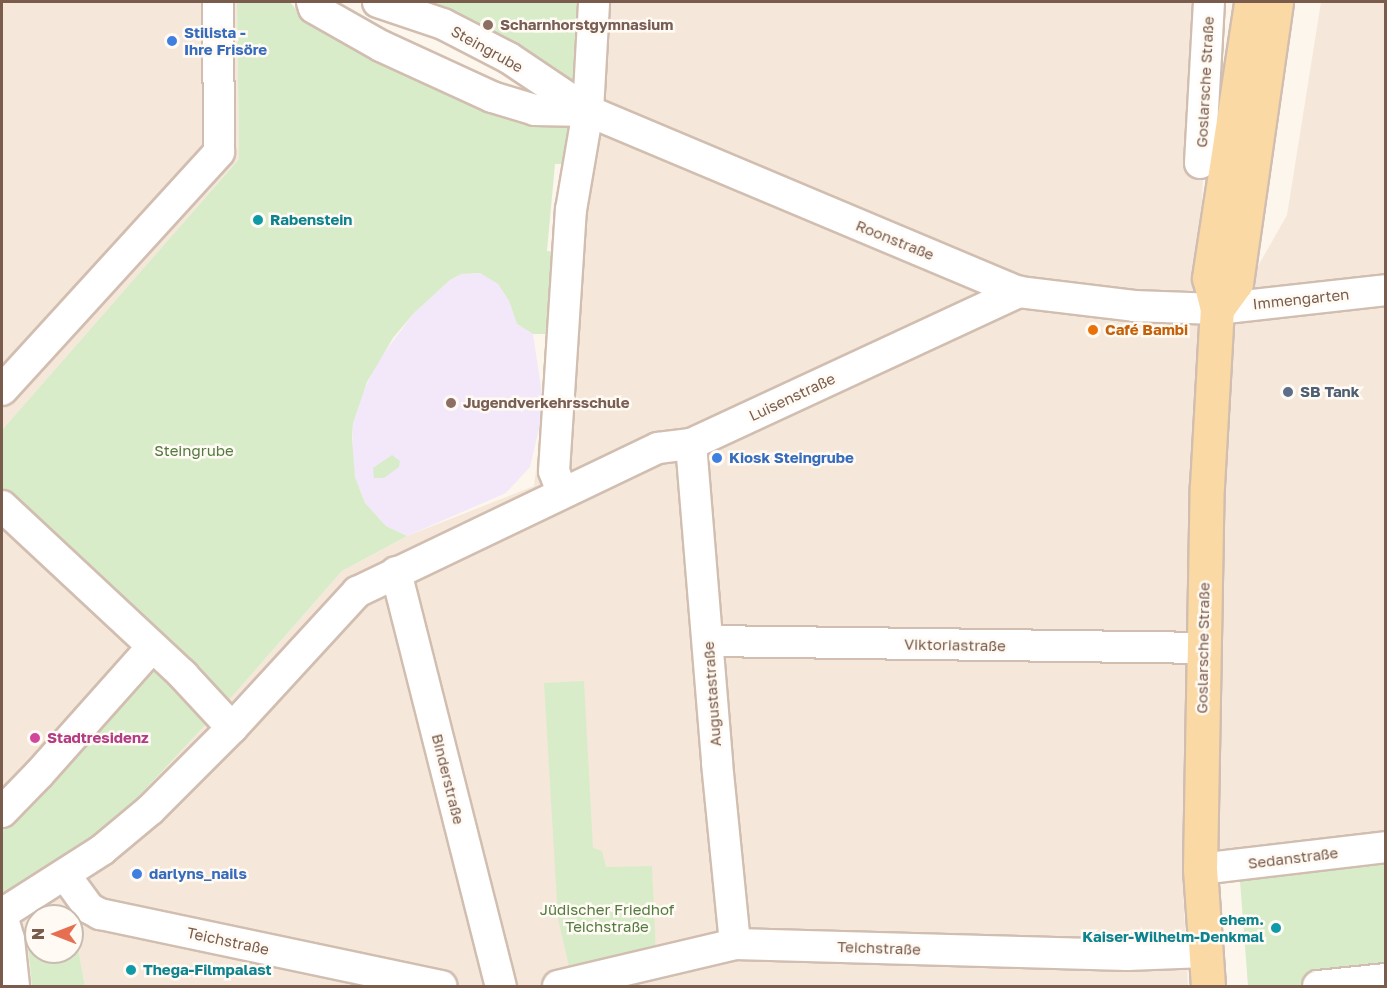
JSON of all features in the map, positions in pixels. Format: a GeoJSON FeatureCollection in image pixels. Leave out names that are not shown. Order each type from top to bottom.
{"type":"FeatureCollection","features":[{"type":"Feature","properties":{"kind":"main road"},"geometry":{"type":"LineString","coordinates":[[1217,309],[1209,278],[1251,2]]}},
{"type":"Feature","properties":{"kind":"main road"},"geometry":{"type":"LineString","coordinates":[[1217,309],[1236,283],[1276,2]]}},
{"type":"Feature","properties":{"kind":"main road","name":"Goslarsche Straße"},"geometry":{"type":"LineString","coordinates":[[1208,987],[1200,869],[1207,476],[1217,309]]}},
{"type":"Feature","properties":{"kind":"street"},"geometry":{"type":"LineString","coordinates":[[2,390],[219,152],[218,2]]}},
{"type":"Feature","properties":{"kind":"street"},"geometry":{"type":"LineString","coordinates":[[312,2],[314,8],[381,46],[492,96],[535,110],[588,111]]}},
{"type":"Feature","properties":{"kind":"street","name":"Steingrube"},"geometry":{"type":"LineString","coordinates":[[378,2],[443,24],[509,58],[588,111]]}},
{"type":"Feature","properties":{"kind":"street"},"geometry":{"type":"LineString","coordinates":[[14,987],[9,939],[2,915],[102,850],[150,810],[232,728],[357,592],[562,492],[554,471],[571,210],[588,111],[594,2]]}},
{"type":"Feature","properties":{"kind":"street","name":"Goslarsche Straße"},"geometry":{"type":"LineString","coordinates":[[1200,163],[1209,2]]}},
{"type":"Feature","properties":{"kind":"street","name":"Roonstraße"},"geometry":{"type":"LineString","coordinates":[[588,111],[1019,292],[1134,306],[1217,309]]}},
{"type":"Feature","properties":{"kind":"street","name":"Immengarten"},"geometry":{"type":"LineString","coordinates":[[1217,309],[1386,290]]}},
{"type":"Feature","properties":{"kind":"street","name":"Luisenstraße"},"geometry":{"type":"LineString","coordinates":[[562,492],[658,448],[691,444],[1019,292]]}},
{"type":"Feature","properties":{"kind":"street","name":"Augustastraße"},"geometry":{"type":"LineString","coordinates":[[691,444],[735,944]]}},
{"type":"Feature","properties":{"kind":"street"},"geometry":{"type":"LineString","coordinates":[[2,506],[152,647],[232,728]]}},
{"type":"Feature","properties":{"kind":"street","name":"Binderstraße"},"geometry":{"type":"LineString","coordinates":[[396,572],[501,987]]}},
{"type":"Feature","properties":{"kind":"street","name":"Viktoriastraße"},"geometry":{"type":"LineString","coordinates":[[708,641],[1203,648]]}},
{"type":"Feature","properties":{"kind":"street"},"geometry":{"type":"LineString","coordinates":[[2,812],[39,774],[152,647]]}},
{"type":"Feature","properties":{"kind":"street","name":"Sedanstraße"},"geometry":{"type":"LineString","coordinates":[[1200,869],[1386,847]]}},
{"type":"Feature","properties":{"kind":"street","name":"Teichstraße"},"geometry":{"type":"LineString","coordinates":[[65,875],[90,908],[100,914],[442,987]]}},
{"type":"Feature","properties":{"kind":"street","name":"Teichstraße"},"geometry":{"type":"LineString","coordinates":[[558,987],[735,944],[1127,955],[1205,952]]}},
{"type":"Feature","properties":{"kind":"street"},"geometry":{"type":"LineString","coordinates":[[1318,987],[1386,979]]}},
{"type":"Feature","properties":{"kind":"shaded area"},"geometry":{"type":"Polygon","coordinates":[[[2,2],[237,2],[239,159],[2,430],[2,2]]]}},
{"type":"Feature","properties":{"kind":"shaded area"},"geometry":{"type":"Polygon","coordinates":[[[583,2],[1211,2],[1197,313],[1232,312],[1287,215],[1321,2],[1385,2],[1385,861],[1183,888],[1188,986],[85,986],[81,964],[84,964],[84,904],[24,904],[24,964],[30,964],[32,986],[2,986],[2,894],[42,870],[127,809],[236,692],[342,571],[407,536],[534,486],[544,407],[566,146],[588,111],[583,2]]]}},
{"type":"Feature","properties":{"kind":"shaded area","name":"Jugendverkehrsschule"},"geometry":{"type":"Polygon","coordinates":[[[481,273],[498,284],[509,301],[517,324],[533,334],[544,407],[530,467],[506,493],[407,536],[386,526],[365,503],[355,477],[352,453],[353,423],[360,398],[378,361],[414,313],[450,280],[461,274],[481,273]]]}},
{"type":"Feature","properties":{"kind":"shaded area"},"geometry":{"type":"Polygon","coordinates":[[[2,492],[173,648],[52,779],[2,827],[2,492]]]}},
{"type":"Feature","properties":{"kind":"green space","name":"Steingrube"},"geometry":{"type":"Polygon","coordinates":[[[237,2],[290,2],[302,17],[365,53],[478,109],[551,123],[517,49],[424,2],[583,2],[588,111],[566,146],[565,164],[555,164],[547,251],[556,252],[550,334],[533,334],[517,324],[509,301],[498,284],[480,273],[461,274],[450,280],[414,313],[393,338],[367,382],[353,423],[352,438],[355,477],[365,503],[386,526],[407,536],[342,571],[236,692],[127,809],[78,848],[2,894],[2,827],[52,779],[173,648],[2,492],[2,430],[239,159],[237,2]]]}},
{"type":"Feature","properties":{"kind":"green space"},"geometry":{"type":"Polygon","coordinates":[[[392,455],[400,461],[399,467],[384,478],[374,478],[373,468],[392,455]]]}},
{"type":"Feature","properties":{"kind":"green space","name":"Jüdischer Friedhof Teichstraße"},"geometry":{"type":"Polygon","coordinates":[[[584,681],[593,848],[602,851],[606,867],[652,866],[656,955],[571,975],[558,919],[544,683],[584,681]]]}},
{"type":"Feature","properties":{"kind":"green space"},"geometry":{"type":"Polygon","coordinates":[[[1385,861],[1385,981],[1341,986],[1248,986],[1240,881],[1385,861]]]}},
{"type":"Feature","properties":{"kind":"green space"},"geometry":{"type":"Polygon","coordinates":[[[30,964],[81,964],[85,986],[32,986],[30,964]]]}},
{"type":"Feature","properties":{"kind":"place","name":"Scharnhorstgymnasium"},"geometry":{"type":"Point","coordinates":[488,25]}},
{"type":"Feature","properties":{"kind":"place","name":"Stilista - Ihre Frisöre"},"geometry":{"type":"Point","coordinates":[172,41]}},
{"type":"Feature","properties":{"kind":"place","name":"Rabenstein"},"geometry":{"type":"Point","coordinates":[258,220]}},
{"type":"Feature","properties":{"kind":"place","name":"Café Bambi"},"geometry":{"type":"Point","coordinates":[1093,330]}},
{"type":"Feature","properties":{"kind":"place","name":"SB Tank"},"geometry":{"type":"Point","coordinates":[1288,392]}},
{"type":"Feature","properties":{"kind":"place","name":"Jugendverkehrsschule"},"geometry":{"type":"Point","coordinates":[451,403]}},
{"type":"Feature","properties":{"kind":"place","name":"Kiosk Steingrube"},"geometry":{"type":"Point","coordinates":[717,458]}},
{"type":"Feature","properties":{"kind":"place","name":"Stadtresidenz"},"geometry":{"type":"Point","coordinates":[35,738]}},
{"type":"Feature","properties":{"kind":"place","name":"darlyns_nails"},"geometry":{"type":"Point","coordinates":[137,874]}},
{"type":"Feature","properties":{"kind":"place","name":"ehem. Kaiser-Wilhelm-Denkmal"},"geometry":{"type":"Point","coordinates":[1276,928]}},
{"type":"Feature","properties":{"kind":"place","name":"Thega-Filmpalast"},"geometry":{"type":"Point","coordinates":[131,970]}}]}
